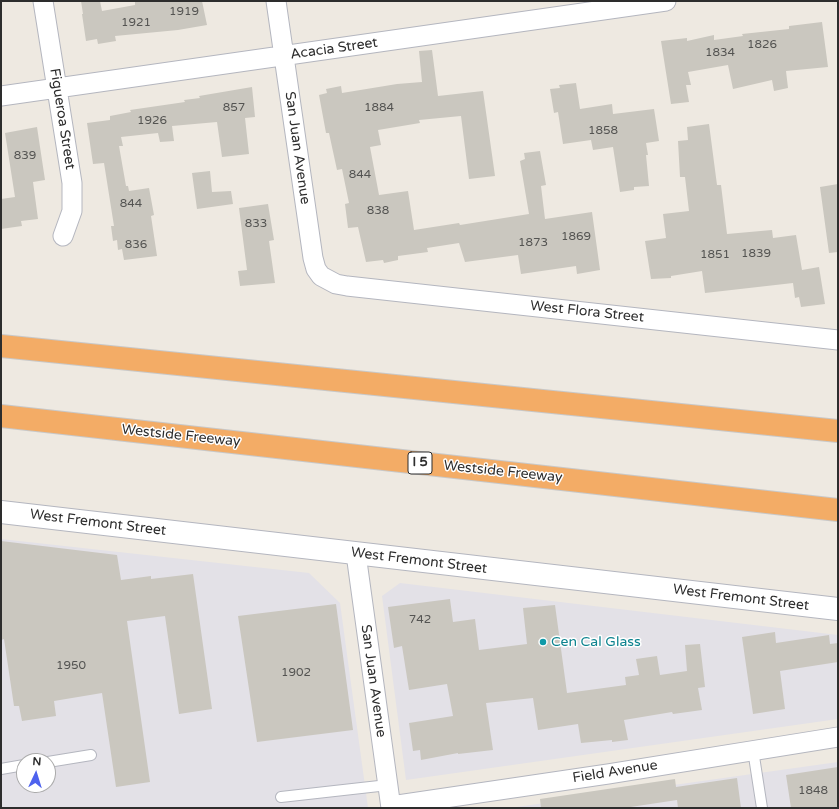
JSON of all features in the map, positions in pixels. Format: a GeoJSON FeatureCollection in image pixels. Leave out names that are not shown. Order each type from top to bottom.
{"type":"FeatureCollection","features":[{"type":"Feature","properties":{"kind":"highway"},"geometry":{"type":"LineString","coordinates":[[1,346],[838,431]]}},
{"type":"Feature","properties":{"kind":"highway","name":"Westside Freeway"},"geometry":{"type":"LineString","coordinates":[[1,416],[838,510]]}},
{"type":"Feature","properties":{"kind":"street","name":"Figueroa Street"},"geometry":{"type":"LineString","coordinates":[[44,1],[72,183],[72,211],[63,236]]}},
{"type":"Feature","properties":{"kind":"street","name":"San Juan Avenue"},"geometry":{"type":"LineString","coordinates":[[276,1],[313,258],[316,268],[321,276],[336,284]]}},
{"type":"Feature","properties":{"kind":"street","name":"Acacia Street"},"geometry":{"type":"LineString","coordinates":[[1,96],[666,1]]}},
{"type":"Feature","properties":{"kind":"street","name":"West Flora Street"},"geometry":{"type":"LineString","coordinates":[[336,284],[838,340]]}},
{"type":"Feature","properties":{"kind":"street","name":"West Fremont Street"},"geometry":{"type":"LineString","coordinates":[[1,512],[838,609]]}},
{"type":"Feature","properties":{"kind":"street","name":"San Juan Avenue"},"geometry":{"type":"LineString","coordinates":[[356,554],[391,807]]}},
{"type":"Feature","properties":{"kind":"street","name":"Field Avenue"},"geometry":{"type":"LineString","coordinates":[[391,807],[838,737]]}},
{"type":"Feature","properties":{"kind":"lane"},"geometry":{"type":"LineString","coordinates":[[753,750],[762,808]]}},
{"type":"Feature","properties":{"kind":"lane"},"geometry":{"type":"LineString","coordinates":[[56,761],[91,755]]}},
{"type":"Feature","properties":{"kind":"lane"},"geometry":{"type":"LineString","coordinates":[[1,769],[16,767]]}},
{"type":"Feature","properties":{"kind":"lane"},"geometry":{"type":"LineString","coordinates":[[281,797],[388,785]]}},
{"type":"Feature","properties":{"kind":"shaded area"},"geometry":{"type":"Polygon","coordinates":[[[1,539],[309,573],[340,603],[368,808],[1,808],[1,539]]]}},
{"type":"Feature","properties":{"kind":"shaded area"},"geometry":{"type":"Polygon","coordinates":[[[400,583],[838,635],[838,719],[406,780],[382,596],[400,583]]]}},
{"type":"Feature","properties":{"kind":"shaded area"},"geometry":{"type":"Polygon","coordinates":[[[838,762],[838,808],[509,808],[838,762]]]}},
{"type":"Feature","properties":{"kind":"building"},"geometry":{"type":"Polygon","coordinates":[[[81,1],[100,1],[102,11],[135,5],[135,2],[202,1],[207,25],[178,30],[115,36],[116,41],[98,44],[97,39],[86,41],[81,1]]]}},
{"type":"Feature","properties":{"kind":"building"},"geometry":{"type":"Polygon","coordinates":[[[822,22],[828,67],[786,71],[788,88],[774,91],[772,80],[733,89],[728,65],[688,72],[691,85],[686,85],[689,102],[671,104],[661,41],[687,38],[687,41],[714,35],[714,40],[743,36],[742,34],[789,29],[789,26],[822,22]]]}},
{"type":"Feature","properties":{"kind":"building"},"geometry":{"type":"Polygon","coordinates":[[[432,50],[438,96],[483,91],[495,176],[469,179],[461,116],[419,120],[420,123],[378,130],[381,145],[370,147],[379,195],[408,191],[414,230],[459,223],[460,225],[529,214],[520,161],[525,159],[524,153],[540,151],[546,185],[541,186],[545,219],[592,212],[600,270],[577,274],[576,266],[521,274],[518,255],[465,262],[459,243],[427,248],[428,252],[398,256],[398,260],[384,263],[383,260],[366,262],[358,227],[348,228],[345,204],[349,203],[342,169],[337,170],[329,133],[326,133],[319,95],[327,93],[326,89],[341,86],[342,93],[397,84],[422,82],[419,51],[432,50]]]}},
{"type":"Feature","properties":{"kind":"building"},"geometry":{"type":"Polygon","coordinates":[[[576,83],[580,109],[612,104],[613,114],[654,109],[659,141],[646,143],[649,186],[634,187],[634,190],[620,192],[613,147],[593,150],[591,140],[563,144],[558,112],[554,113],[550,89],[560,88],[559,85],[576,83]]]}},
{"type":"Feature","properties":{"kind":"building"},"geometry":{"type":"Polygon","coordinates":[[[252,87],[255,117],[245,118],[249,154],[222,157],[217,122],[172,126],[174,141],[160,142],[158,133],[121,137],[123,146],[119,146],[126,186],[128,186],[129,191],[149,188],[154,215],[151,216],[157,256],[124,260],[122,249],[118,250],[117,240],[113,241],[111,226],[114,226],[104,163],[93,164],[87,123],[110,120],[110,116],[131,112],[130,110],[185,102],[184,100],[200,98],[199,96],[252,87]]]}},
{"type":"Feature","properties":{"kind":"building"},"geometry":{"type":"Polygon","coordinates":[[[709,124],[717,185],[721,185],[727,234],[772,230],[773,238],[796,235],[802,270],[819,267],[825,304],[801,307],[799,297],[795,298],[793,283],[705,293],[702,271],[671,276],[671,278],[651,279],[645,241],[666,238],[663,214],[689,211],[685,177],[680,177],[678,141],[688,140],[687,127],[709,124]]]}},
{"type":"Feature","properties":{"kind":"building"},"geometry":{"type":"Polygon","coordinates":[[[37,127],[45,180],[33,182],[38,219],[21,221],[22,226],[1,229],[1,199],[15,197],[5,133],[37,127]]]}},
{"type":"Feature","properties":{"kind":"building"},"geometry":{"type":"Polygon","coordinates":[[[210,171],[212,192],[231,191],[233,204],[197,209],[192,173],[210,171]]]}},
{"type":"Feature","properties":{"kind":"building"},"geometry":{"type":"Polygon","coordinates":[[[838,184],[838,252],[829,253],[820,187],[838,184]]]}},
{"type":"Feature","properties":{"kind":"building"},"geometry":{"type":"Polygon","coordinates":[[[268,204],[274,240],[269,241],[275,283],[240,286],[238,271],[247,270],[239,208],[268,204]]]}},
{"type":"Feature","properties":{"kind":"building"},"geometry":{"type":"Polygon","coordinates":[[[1,541],[117,555],[121,580],[151,576],[151,579],[193,574],[212,709],[179,714],[165,616],[127,621],[150,782],[116,787],[102,693],[54,701],[56,716],[22,721],[19,706],[14,706],[4,639],[1,640],[1,541]]]}},
{"type":"Feature","properties":{"kind":"building"},"geometry":{"type":"Polygon","coordinates":[[[450,599],[453,622],[475,619],[479,650],[527,644],[523,608],[555,605],[567,693],[626,685],[625,677],[639,675],[636,659],[657,656],[660,675],[687,671],[685,645],[700,644],[705,687],[698,688],[702,710],[673,714],[672,712],[624,720],[628,740],[581,743],[578,724],[538,730],[533,698],[486,703],[493,750],[458,753],[421,760],[420,750],[413,751],[409,723],[453,716],[447,684],[409,690],[402,646],[394,648],[388,607],[450,599]]]}},
{"type":"Feature","properties":{"kind":"building"},"geometry":{"type":"Polygon","coordinates":[[[336,604],[353,730],[257,742],[238,616],[336,604]]]}},
{"type":"Feature","properties":{"kind":"building"},"geometry":{"type":"Polygon","coordinates":[[[775,632],[776,643],[829,635],[830,644],[838,643],[838,662],[780,671],[785,709],[753,714],[742,637],[775,632]]]}},
{"type":"Feature","properties":{"kind":"building"},"geometry":{"type":"Polygon","coordinates":[[[838,767],[838,808],[791,808],[786,775],[838,767]]]}},
{"type":"Feature","properties":{"kind":"building"},"geometry":{"type":"Polygon","coordinates":[[[737,778],[741,808],[678,808],[677,800],[624,808],[541,808],[540,799],[675,779],[676,787],[737,778]]]}},
{"type":"Feature","properties":{"kind":"place","name":"Cen Cal Glass"},"geometry":{"type":"Point","coordinates":[543,642]}}]}
